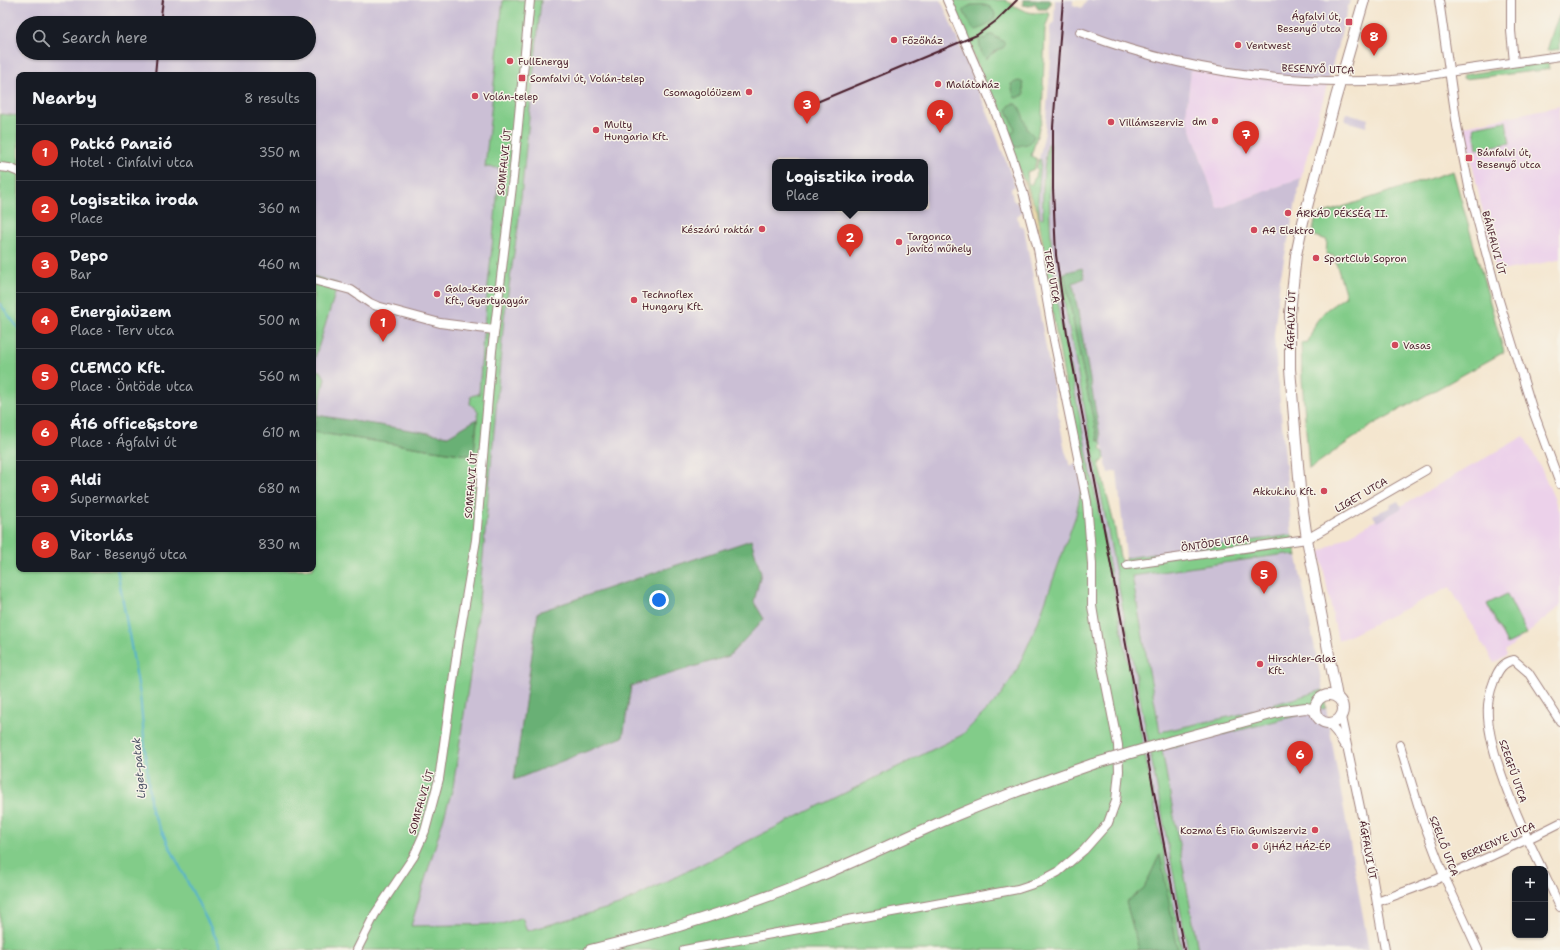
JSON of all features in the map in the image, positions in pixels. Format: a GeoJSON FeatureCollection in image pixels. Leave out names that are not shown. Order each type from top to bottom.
{"type":"FeatureCollection","features":[{"type":"Feature","properties":{"kind":"main road","name":"ÁGFALVI ÚT"},"geometry":{"type":"LineString","coordinates":[[1331,696],[1327,646],[1307,539],[1300,489],[1292,406],[1290,369],[1290,313],[1297,250],[1340,81],[1364,0]]}},
{"type":"Feature","properties":{"kind":"main road"},"geometry":{"type":"LineString","coordinates":[[590,950],[660,931],[759,899],[829,872],[958,815],[1033,785],[1093,764],[1282,711],[1312,707],[1319,698],[1331,696],[1341,700],[1343,707],[1341,717],[1335,722],[1328,723],[1319,719],[1312,707]]}},
{"type":"Feature","properties":{"kind":"street","name":"SOMFALVI ÚT"},"geometry":{"type":"LineString","coordinates":[[357,950],[375,914],[414,856],[425,831],[439,780],[456,661],[476,540],[494,330],[513,178],[530,0]]}},
{"type":"Feature","properties":{"kind":"street","name":"TERV UTCA"},"geometry":{"type":"LineString","coordinates":[[684,950],[1018,889],[1039,882],[1058,872],[1084,850],[1108,823],[1116,801],[1120,771],[1118,745],[1098,649],[1092,606],[1092,568],[1087,502],[1054,340],[1038,249],[1018,175],[995,111],[946,0]]}},
{"type":"Feature","properties":{"kind":"street","name":"BÁNFALVI ÚT"},"geometry":{"type":"LineString","coordinates":[[1439,0],[1465,169],[1481,235],[1497,294],[1534,413],[1560,484]]}},
{"type":"Feature","properties":{"kind":"street"},"geometry":{"type":"LineString","coordinates":[[1511,0],[1511,31],[1514,62]]}},
{"type":"Feature","properties":{"kind":"street","name":"BESENYŐ UTCA"},"geometry":{"type":"LineString","coordinates":[[1080,32],[1117,47],[1194,66],[1249,76],[1340,81],[1393,80],[1560,56]]}},
{"type":"Feature","properties":{"kind":"street"},"geometry":{"type":"LineString","coordinates":[[0,167],[16,171]]}},
{"type":"Feature","properties":{"kind":"street"},"geometry":{"type":"LineString","coordinates":[[316,281],[351,290],[377,306],[432,322],[494,330]]}},
{"type":"Feature","properties":{"kind":"street","name":"LIGET UTCA"},"geometry":{"type":"LineString","coordinates":[[1307,539],[1426,470]]}},
{"type":"Feature","properties":{"kind":"street","name":"ÖNTÖDE UTCA"},"geometry":{"type":"LineString","coordinates":[[1127,565],[1307,539]]}},
{"type":"Feature","properties":{"kind":"street","name":"SZEGFŰ UTCA"},"geometry":{"type":"LineString","coordinates":[[1541,866],[1505,783],[1490,736],[1488,699],[1496,675],[1505,663],[1514,660],[1528,672],[1560,721]]}},
{"type":"Feature","properties":{"kind":"street","name":"ÁGFALVI ÚT"},"geometry":{"type":"LineString","coordinates":[[1341,717],[1362,817],[1385,950]]}},
{"type":"Feature","properties":{"kind":"street","name":"ÁGFALVI ÚT"},"geometry":{"type":"LineString","coordinates":[[1328,723],[1348,750]]}},
{"type":"Feature","properties":{"kind":"street","name":"SZELLŐ UTCA"},"geometry":{"type":"LineString","coordinates":[[1400,745],[1422,818],[1444,876],[1478,950]]}},
{"type":"Feature","properties":{"kind":"street","name":"BERKENYE UTCA"},"geometry":{"type":"LineString","coordinates":[[1377,902],[1444,876],[1528,839],[1560,822]]}},
{"type":"Feature","properties":{"kind":"street"},"geometry":{"type":"LineString","coordinates":[[1548,882],[1560,908]]}},
{"type":"Feature","properties":{"kind":"shaded area"},"geometry":{"type":"Polygon","coordinates":[[[0,0],[503,0],[494,98],[485,166],[500,168],[483,336],[479,394],[471,396],[470,404],[478,411],[474,456],[316,432],[316,409],[321,371],[316,370],[316,354],[338,284],[316,277],[316,72],[16,72],[16,116],[0,114],[0,0]]]}},
{"type":"Feature","properties":{"kind":"shaded area"},"geometry":{"type":"Polygon","coordinates":[[[541,0],[941,0],[991,121],[1015,186],[1011,188],[1013,200],[1020,205],[1022,212],[1017,216],[1019,225],[1024,228],[1065,451],[1071,466],[1076,462],[1083,480],[1076,515],[1037,625],[1016,672],[998,699],[962,735],[619,905],[527,931],[522,917],[502,924],[411,926],[453,787],[476,635],[504,318],[518,227],[541,0]]]}},
{"type":"Feature","properties":{"kind":"shaded area"},"geometry":{"type":"Polygon","coordinates":[[[1055,0],[1073,0],[1073,5],[1082,8],[1087,0],[1350,0],[1327,85],[1237,77],[1191,70],[1186,115],[1218,209],[1301,178],[1280,279],[1274,336],[1292,535],[1126,558],[1117,471],[1108,473],[1097,420],[1073,283],[1085,278],[1082,268],[1060,275],[1188,950],[1182,950],[1109,564],[1058,307],[1054,278],[1049,207],[1049,144],[1047,144],[1042,186],[1043,218],[1040,218],[1038,199],[1041,160],[1039,159],[1045,132],[1051,59],[1050,27],[1054,22],[1055,0]]]}},
{"type":"Feature","properties":{"kind":"shaded area"},"geometry":{"type":"Polygon","coordinates":[[[1191,70],[1237,77],[1327,85],[1301,178],[1218,209],[1186,115],[1191,70]]]}},
{"type":"Feature","properties":{"kind":"shaded area"},"geometry":{"type":"Polygon","coordinates":[[[1559,106],[1560,258],[1558,260],[1496,272],[1464,126],[1559,106]]]}},
{"type":"Feature","properties":{"kind":"shaded area"},"geometry":{"type":"Polygon","coordinates":[[[1347,113],[1368,119],[1366,127],[1345,121],[1347,113]]]}},
{"type":"Feature","properties":{"kind":"shaded area"},"geometry":{"type":"Polygon","coordinates":[[[1524,436],[1541,468],[1560,512],[1560,606],[1505,651],[1507,655],[1494,663],[1450,587],[1338,641],[1320,552],[1524,436]]]}},
{"type":"Feature","properties":{"kind":"shaded area"},"geometry":{"type":"Polygon","coordinates":[[[1398,501],[1402,508],[1377,522],[1373,515],[1391,507],[1390,505],[1398,501]]]}},
{"type":"Feature","properties":{"kind":"shaded area"},"geometry":{"type":"Polygon","coordinates":[[[1287,554],[1297,557],[1323,690],[1242,714],[1159,732],[1131,576],[1287,554]]]}},
{"type":"Feature","properties":{"kind":"shaded area"},"geometry":{"type":"Polygon","coordinates":[[[1326,708],[1369,950],[1198,950],[1162,750],[1326,708]]]}},
{"type":"Feature","properties":{"kind":"green space"},"geometry":{"type":"Polygon","coordinates":[[[503,0],[541,0],[518,227],[504,318],[476,635],[453,787],[411,926],[502,924],[522,917],[527,931],[619,905],[962,735],[998,699],[1016,672],[1037,625],[1076,515],[1083,480],[1045,272],[1037,210],[1030,196],[1026,182],[1023,179],[951,0],[1005,0],[1028,12],[1044,12],[1050,14],[1045,29],[1042,119],[1031,156],[1037,159],[1034,169],[1027,172],[1028,183],[1031,185],[1038,170],[1036,168],[1039,159],[1041,160],[1038,199],[1040,218],[1043,218],[1044,171],[1048,144],[1050,144],[1050,226],[1058,307],[1109,564],[1182,950],[0,950],[0,114],[16,116],[16,572],[316,572],[316,432],[474,456],[478,411],[470,404],[471,396],[479,394],[483,336],[500,168],[485,167],[503,0]],[[992,35],[982,52],[982,55],[992,54],[1000,48],[1001,40],[992,35]]]}},
{"type":"Feature","properties":{"kind":"green space"},"geometry":{"type":"Polygon","coordinates":[[[1023,0],[1050,0],[1050,4],[1047,9],[1038,9],[1035,3],[1029,6],[1023,5],[1023,0]]]}},
{"type":"Feature","properties":{"kind":"green space"},"geometry":{"type":"Polygon","coordinates":[[[971,5],[986,5],[992,9],[995,13],[993,20],[983,27],[976,30],[973,29],[964,12],[964,9],[971,5]]]}},
{"type":"Feature","properties":{"kind":"green space"},"geometry":{"type":"Polygon","coordinates":[[[1560,14],[1560,49],[1547,51],[1554,27],[1560,14]]]}},
{"type":"Feature","properties":{"kind":"green space"},"geometry":{"type":"Polygon","coordinates":[[[989,35],[992,35],[1004,42],[1005,45],[1003,48],[996,50],[986,59],[982,55],[979,41],[982,38],[985,39],[989,35]]]}},
{"type":"Feature","properties":{"kind":"green space"},"geometry":{"type":"Polygon","coordinates":[[[1548,62],[1549,69],[1545,70],[1464,79],[1463,77],[1463,75],[1548,62]]]}},
{"type":"Feature","properties":{"kind":"green space"},"geometry":{"type":"Polygon","coordinates":[[[1018,81],[1023,82],[1024,95],[1017,98],[1014,97],[1011,84],[1018,81]]]}},
{"type":"Feature","properties":{"kind":"green space"},"geometry":{"type":"Polygon","coordinates":[[[1012,104],[1017,104],[1022,113],[1027,129],[1034,136],[1029,143],[1017,147],[1014,147],[1010,135],[1015,129],[1007,110],[1012,104]]]}},
{"type":"Feature","properties":{"kind":"green space"},"geometry":{"type":"Polygon","coordinates":[[[1506,121],[1510,143],[1477,149],[1474,127],[1506,121]]]}},
{"type":"Feature","properties":{"kind":"green space"},"geometry":{"type":"Polygon","coordinates":[[[1453,171],[1504,352],[1374,424],[1309,469],[1302,379],[1301,343],[1308,342],[1316,322],[1326,310],[1346,296],[1334,256],[1326,254],[1327,240],[1312,235],[1315,222],[1318,217],[1324,213],[1453,171]]]}},
{"type":"Feature","properties":{"kind":"green space"},"geometry":{"type":"Polygon","coordinates":[[[1082,268],[1085,278],[1073,283],[1101,441],[1098,441],[1064,273],[1082,268]]]}},
{"type":"Feature","properties":{"kind":"green space"},"geometry":{"type":"Polygon","coordinates":[[[1064,273],[1098,441],[1101,441],[1102,445],[1100,447],[1104,452],[1104,459],[1099,463],[1114,524],[1121,562],[1126,561],[1126,558],[1292,535],[1297,557],[1286,554],[1132,576],[1160,732],[1242,714],[1323,690],[1326,708],[1162,750],[1198,950],[1188,950],[1064,301],[1060,275],[1064,273]]]}},
{"type":"Feature","properties":{"kind":"green space"},"geometry":{"type":"Polygon","coordinates":[[[316,277],[338,284],[316,354],[316,277]]]}},
{"type":"Feature","properties":{"kind":"green space"},"geometry":{"type":"Polygon","coordinates":[[[316,370],[321,371],[325,378],[316,418],[316,370]]]}},
{"type":"Feature","properties":{"kind":"green space"},"geometry":{"type":"Polygon","coordinates":[[[316,415],[448,436],[477,419],[474,456],[316,432],[316,415]]]}},
{"type":"Feature","properties":{"kind":"green space"},"geometry":{"type":"Polygon","coordinates":[[[751,540],[761,573],[754,602],[764,619],[729,656],[631,686],[623,737],[514,780],[538,612],[751,540]]]}},
{"type":"Feature","properties":{"kind":"green space"},"geometry":{"type":"Polygon","coordinates":[[[1507,594],[1527,634],[1507,644],[1487,604],[1507,594]]]}},
{"type":"Feature","properties":{"kind":"green space"},"geometry":{"type":"Polygon","coordinates":[[[1160,854],[1178,950],[1139,950],[1126,902],[1144,888],[1160,854]]]}},
{"type":"Feature","properties":{"kind":"sand"},"geometry":{"type":"Polygon","coordinates":[[[1023,179],[1026,182],[1030,196],[1037,210],[1044,252],[1044,271],[1033,212],[1023,179]]]}},
{"type":"Feature","properties":{"kind":"waterway","name":"Liget-patak"},"geometry":{"type":"LineString","coordinates":[[0,304],[16,325]]}},
{"type":"Feature","properties":{"kind":"waterway","name":"Liget-patak"},"geometry":{"type":"LineString","coordinates":[[118,572],[140,695],[151,810],[222,950]]}},
{"type":"Feature","properties":{"kind":"railway"},"geometry":{"type":"LineString","coordinates":[[161,16],[163,0]]}},
{"type":"Feature","properties":{"kind":"railway"},"geometry":{"type":"LineString","coordinates":[[805,107],[977,35],[996,21],[1017,0]]}},
{"type":"Feature","properties":{"kind":"railway"},"geometry":{"type":"LineString","coordinates":[[1063,0],[1053,127],[1053,189],[1056,255],[1067,334],[1184,950]]}},
{"type":"Feature","properties":{"kind":"railway"},"geometry":{"type":"LineString","coordinates":[[155,72],[156,60]]}},
{"type":"Feature","properties":{"kind":"place","name":"Ágfalvi út, Besenyő utca"},"geometry":{"type":"Point","coordinates":[1349,22]}},
{"type":"Feature","properties":{"kind":"place","name":"Főzőház"},"geometry":{"type":"Point","coordinates":[894,40]}},
{"type":"Feature","properties":{"kind":"place","name":"Ventwest"},"geometry":{"type":"Point","coordinates":[1238,45]}},
{"type":"Feature","properties":{"kind":"place","name":"Vitorlás"},"geometry":{"type":"Point","coordinates":[1374,56]}},
{"type":"Feature","properties":{"kind":"place","name":"FullEnergy"},"geometry":{"type":"Point","coordinates":[510,61]}},
{"type":"Feature","properties":{"kind":"place","name":"Somfalvi út, Volán-telep"},"geometry":{"type":"Point","coordinates":[522,78]}},
{"type":"Feature","properties":{"kind":"place","name":"Malátaház"},"geometry":{"type":"Point","coordinates":[938,84]}},
{"type":"Feature","properties":{"kind":"place","name":"Csomagolóüzem"},"geometry":{"type":"Point","coordinates":[749,92]}},
{"type":"Feature","properties":{"kind":"place","name":"Volán-telep"},"geometry":{"type":"Point","coordinates":[475,96]}},
{"type":"Feature","properties":{"kind":"place","name":"dm"},"geometry":{"type":"Point","coordinates":[1215,121]}},
{"type":"Feature","properties":{"kind":"place","name":"Villámszerviz"},"geometry":{"type":"Point","coordinates":[1111,122]}},
{"type":"Feature","properties":{"kind":"place","name":"Depo"},"geometry":{"type":"Point","coordinates":[807,124]}},
{"type":"Feature","properties":{"kind":"place","name":"Multy Hungaria Kft."},"geometry":{"type":"Point","coordinates":[596,130]}},
{"type":"Feature","properties":{"kind":"place","name":"Energiaüzem"},"geometry":{"type":"Point","coordinates":[940,133]}},
{"type":"Feature","properties":{"kind":"place","name":"Aldi"},"geometry":{"type":"Point","coordinates":[1246,154]}},
{"type":"Feature","properties":{"kind":"place","name":"Bánfalvi út, Besenyő utca"},"geometry":{"type":"Point","coordinates":[1469,158]}},
{"type":"Feature","properties":{"kind":"place","name":"ÁRKÁD PÉKSÉG II."},"geometry":{"type":"Point","coordinates":[1288,213]}},
{"type":"Feature","properties":{"kind":"place","name":"Készárú raktár"},"geometry":{"type":"Point","coordinates":[762,229]}},
{"type":"Feature","properties":{"kind":"place","name":"A4 Elektro"},"geometry":{"type":"Point","coordinates":[1254,230]}},
{"type":"Feature","properties":{"kind":"place","name":"Targonca javító műhely"},"geometry":{"type":"Point","coordinates":[899,242]}},
{"type":"Feature","properties":{"kind":"place","name":"Logisztika iroda"},"geometry":{"type":"Point","coordinates":[850,257]}},
{"type":"Feature","properties":{"kind":"place","name":"SportClub Sopron"},"geometry":{"type":"Point","coordinates":[1316,258]}},
{"type":"Feature","properties":{"kind":"place","name":"Gala-Kerzen Kft., Gyertyagyár"},"geometry":{"type":"Point","coordinates":[437,294]}},
{"type":"Feature","properties":{"kind":"place","name":"Technoflex Hungary Kft."},"geometry":{"type":"Point","coordinates":[634,300]}},
{"type":"Feature","properties":{"kind":"place","name":"Patkó Panzió"},"geometry":{"type":"Point","coordinates":[383,342]}},
{"type":"Feature","properties":{"kind":"place","name":"Vasas"},"geometry":{"type":"Point","coordinates":[1395,345]}},
{"type":"Feature","properties":{"kind":"place","name":"Akkuk.hu Kft."},"geometry":{"type":"Point","coordinates":[1324,491]}},
{"type":"Feature","properties":{"kind":"place","name":"CLEMCO Kft."},"geometry":{"type":"Point","coordinates":[1264,594]}},
{"type":"Feature","properties":{"kind":"place","name":"Hirschler-Glas Kft."},"geometry":{"type":"Point","coordinates":[1260,664]}},
{"type":"Feature","properties":{"kind":"place","name":"Á16 office&store"},"geometry":{"type":"Point","coordinates":[1300,774]}},
{"type":"Feature","properties":{"kind":"place","name":"Kozma És Fia Gumiszerviz"},"geometry":{"type":"Point","coordinates":[1315,830]}},
{"type":"Feature","properties":{"kind":"place","name":"újHÁZ HÁZ-ÉP"},"geometry":{"type":"Point","coordinates":[1255,846]}}]}
